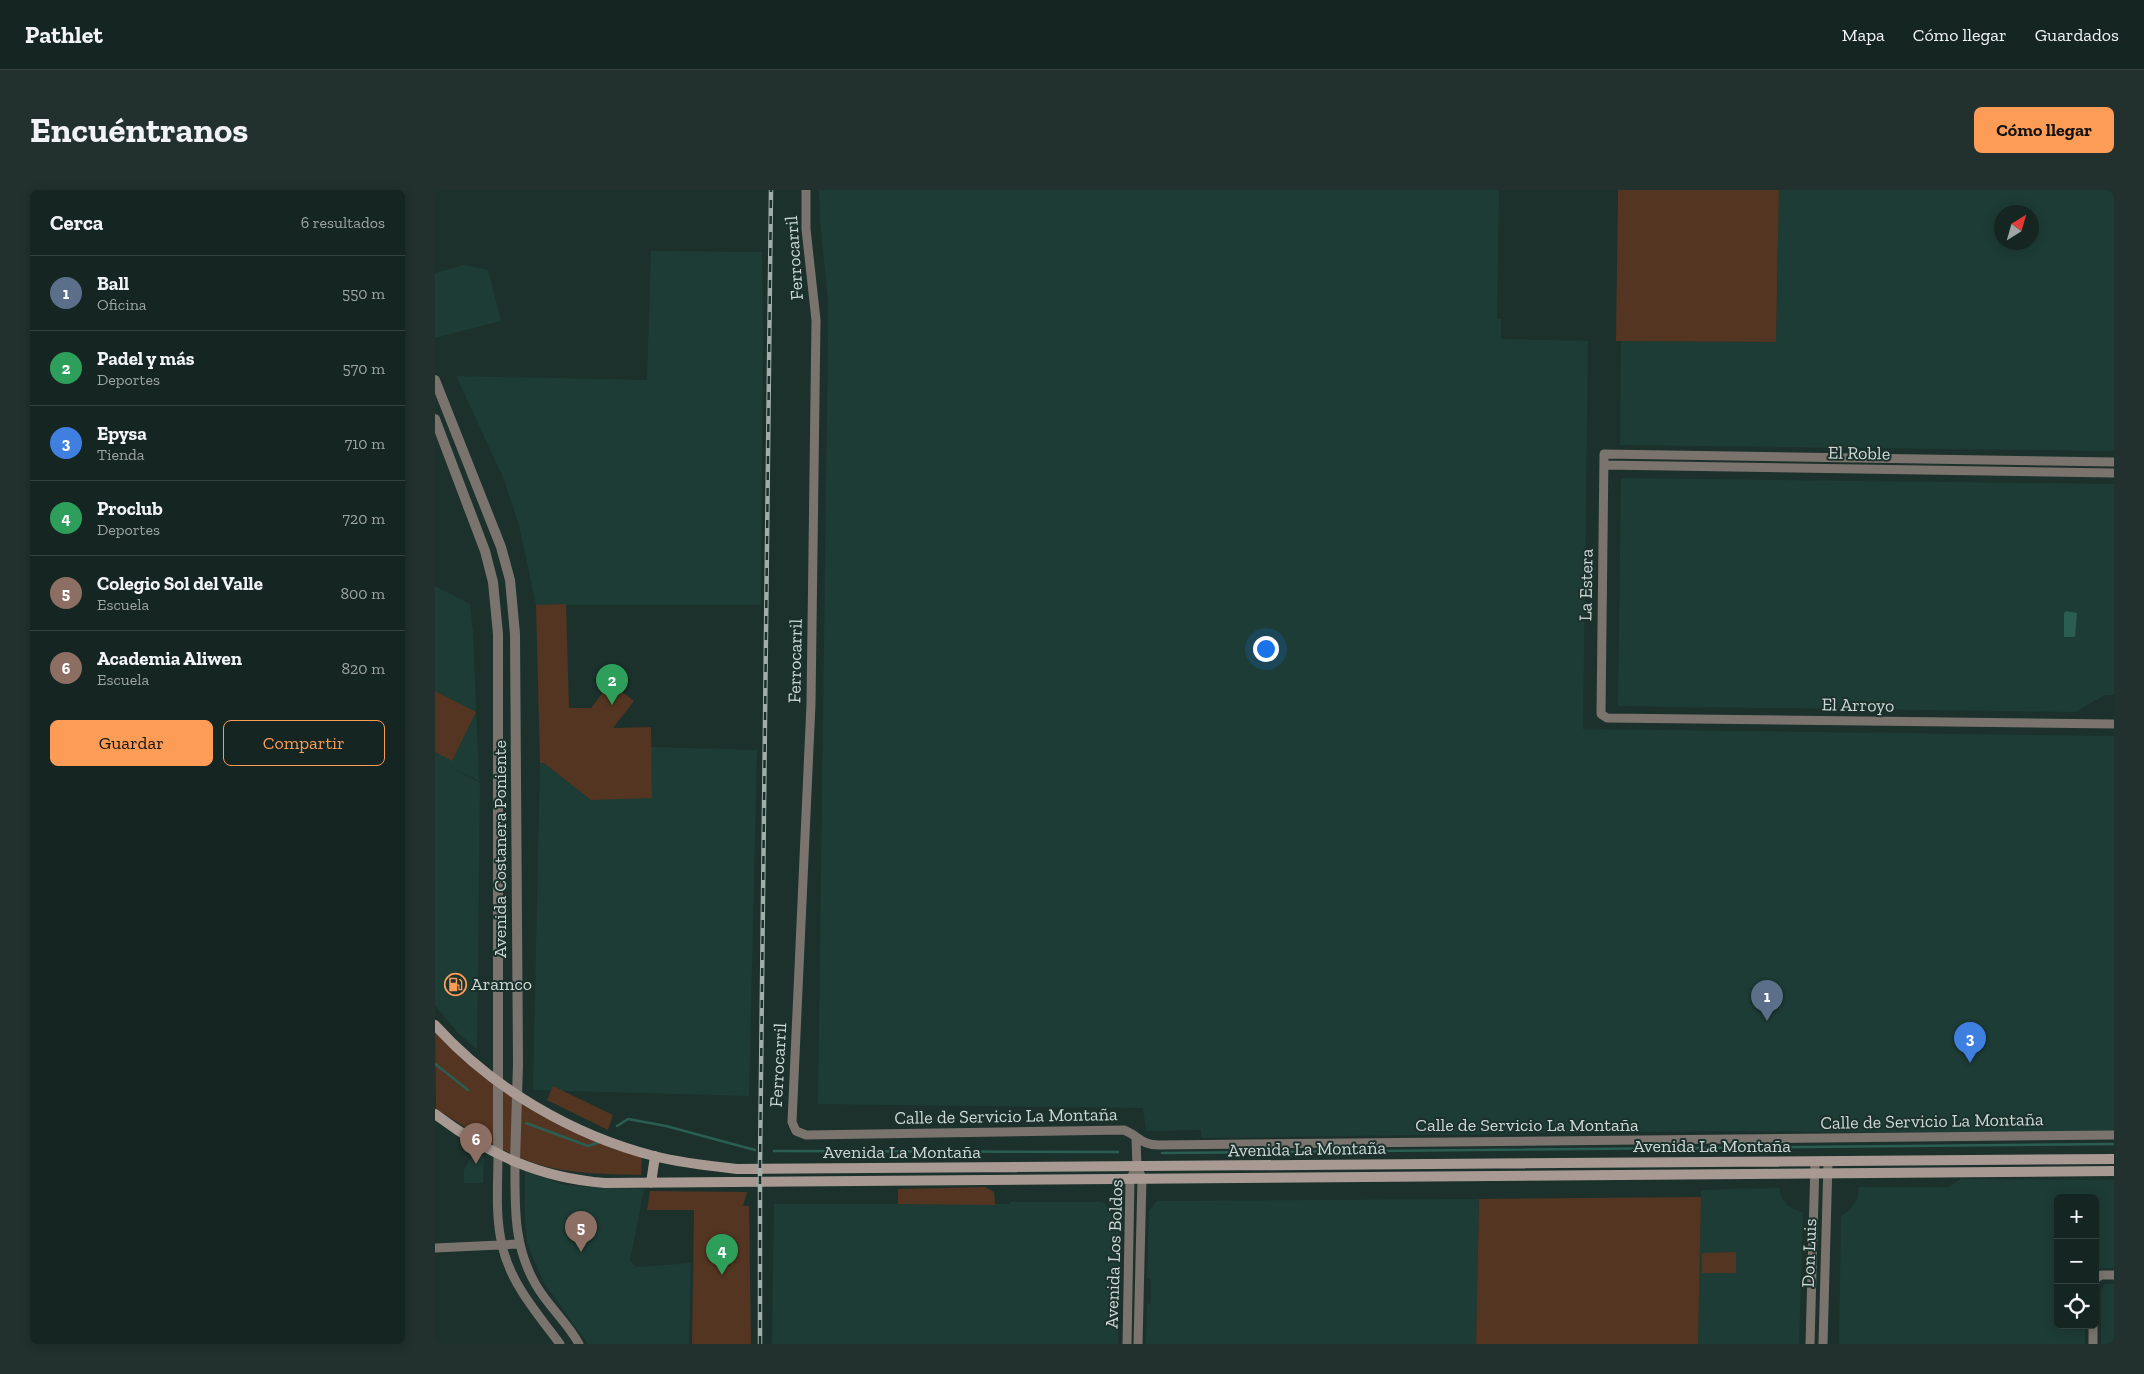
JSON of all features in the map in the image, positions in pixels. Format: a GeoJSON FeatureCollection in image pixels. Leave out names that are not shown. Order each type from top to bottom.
{"type":"FeatureCollection","features":[{"type":"Feature","properties":{"kind":"main road","name":"Avenida La Montaña"},"geometry":{"type":"LineString","coordinates":[[435,1024],[461,1051],[498,1081],[556,1117],[615,1144],[655,1156],[706,1166],[760,1170],[2114,1159]]}},
{"type":"Feature","properties":{"kind":"main road","name":"Avenida La Montaña"},"geometry":{"type":"LineString","coordinates":[[435,1114],[476,1141],[515,1162],[541,1172],[579,1181],[651,1183],[2114,1171]]}},
{"type":"Feature","properties":{"kind":"main road"},"geometry":{"type":"LineString","coordinates":[[651,1183],[655,1156]]}},
{"type":"Feature","properties":{"kind":"main road"},"geometry":{"type":"LineString","coordinates":[[1892,1162],[1892,1173]]}},
{"type":"Feature","properties":{"kind":"street","name":"Ferrocarril"},"geometry":{"type":"LineString","coordinates":[[796,1131],[792,1122],[811,704],[816,320],[806,229],[807,190]]}},
{"type":"Feature","properties":{"kind":"street","name":"Avenida Costanera Poniente"},"geometry":{"type":"LineString","coordinates":[[436,386],[501,547],[510,580],[515,634],[518,1064],[515,1162],[518,1244],[536,1286],[579,1344]]}},
{"type":"Feature","properties":{"kind":"street"},"geometry":{"type":"LineString","coordinates":[[435,419],[443,403]]}},
{"type":"Feature","properties":{"kind":"street","name":"Avenida Costanera Poniente"},"geometry":{"type":"LineString","coordinates":[[435,419],[485,551],[493,582],[498,634],[498,1212],[502,1246],[521,1291],[560,1344]]}},
{"type":"Feature","properties":{"kind":"street"},"geometry":{"type":"LineString","coordinates":[[450,458],[455,448],[464,452]]}},
{"type":"Feature","properties":{"kind":"street","name":"El Roble"},"geometry":{"type":"LineString","coordinates":[[1604,454],[2114,462]]}},
{"type":"Feature","properties":{"kind":"street","name":"La Estera"},"geometry":{"type":"LineString","coordinates":[[1602,716],[1604,454]]}},
{"type":"Feature","properties":{"kind":"street"},"geometry":{"type":"LineString","coordinates":[[2043,462],[2043,473]]}},
{"type":"Feature","properties":{"kind":"street","name":"El Roble"},"geometry":{"type":"LineString","coordinates":[[1604,465],[2114,473]]}},
{"type":"Feature","properties":{"kind":"street","name":"El Arroyo"},"geometry":{"type":"LineString","coordinates":[[1602,716],[1607,718],[2114,724]]}},
{"type":"Feature","properties":{"kind":"street","name":"Calle de Servicio La Montaña"},"geometry":{"type":"LineString","coordinates":[[796,1131],[805,1135],[1125,1130],[1149,1145],[2114,1135]]}},
{"type":"Feature","properties":{"kind":"street","name":"Avenida Los Boldos"},"geometry":{"type":"LineString","coordinates":[[1136,1138],[1137,1167],[1142,1178],[1138,1344]]}},
{"type":"Feature","properties":{"kind":"street"},"geometry":{"type":"LineString","coordinates":[[1810,1344],[1815,1162]]}},
{"type":"Feature","properties":{"kind":"street","name":"Don Luis"},"geometry":{"type":"LineString","coordinates":[[1823,1344],[1828,1162]]}},
{"type":"Feature","properties":{"kind":"street","name":"Avenida Los Boldos"},"geometry":{"type":"LineString","coordinates":[[1127,1344],[1130,1179],[1137,1167]]}},
{"type":"Feature","properties":{"kind":"street"},"geometry":{"type":"LineString","coordinates":[[435,1248],[518,1244]]}},
{"type":"Feature","properties":{"kind":"street"},"geometry":{"type":"LineString","coordinates":[[2099,1276],[2114,1275]]}},
{"type":"Feature","properties":{"kind":"street"},"geometry":{"type":"LineString","coordinates":[[2093,1329],[2093,1344]]}},
{"type":"Feature","properties":{"kind":"shaded area"},"geometry":{"type":"Polygon","coordinates":[[[819,190],[1499,190],[1497,319],[1501,319],[1501,339],[1588,341],[1583,729],[2114,736],[2114,1131],[2014,1134],[1716,1131],[1201,1138],[1201,1130],[1146,1131],[1143,1108],[818,1104],[828,336],[828,300],[819,190]]]}},
{"type":"Feature","properties":{"kind":"shaded area"},"geometry":{"type":"Polygon","coordinates":[[[1618,190],[1779,190],[1776,342],[1616,341],[1618,190]]]}},
{"type":"Feature","properties":{"kind":"shaded area"},"geometry":{"type":"Polygon","coordinates":[[[1779,190],[2114,190],[2114,451],[1620,445],[1621,341],[1776,342],[1779,190]]]}},
{"type":"Feature","properties":{"kind":"shaded area"},"geometry":{"type":"Polygon","coordinates":[[[651,251],[762,252],[761,605],[536,605],[519,525],[503,477],[456,376],[647,380],[651,251]]]}},
{"type":"Feature","properties":{"kind":"shaded area"},"geometry":{"type":"Polygon","coordinates":[[[464,265],[488,270],[501,321],[435,338],[435,273],[464,265]]]}},
{"type":"Feature","properties":{"kind":"shaded area"},"geometry":{"type":"Polygon","coordinates":[[[1621,478],[2114,484],[2114,695],[2105,695],[2075,712],[1618,706],[1621,478]]]}},
{"type":"Feature","properties":{"kind":"shaded area"},"geometry":{"type":"Polygon","coordinates":[[[435,586],[470,604],[473,634],[479,781],[450,767],[480,783],[477,1049],[458,1033],[435,1005],[435,586]]]}},
{"type":"Feature","properties":{"kind":"shaded area"},"geometry":{"type":"Polygon","coordinates":[[[566,604],[569,708],[591,708],[610,683],[634,701],[613,728],[651,727],[652,798],[591,800],[544,763],[540,763],[536,605],[566,604]]]}},
{"type":"Feature","properties":{"kind":"shaded area"},"geometry":{"type":"Polygon","coordinates":[[[2066,611],[2077,613],[2075,637],[2064,637],[2064,613],[2066,611]]]}},
{"type":"Feature","properties":{"kind":"shaded area"},"geometry":{"type":"Polygon","coordinates":[[[435,691],[476,712],[452,761],[435,752],[435,691]]]}},
{"type":"Feature","properties":{"kind":"shaded area"},"geometry":{"type":"Polygon","coordinates":[[[651,747],[757,750],[749,1096],[533,1090],[540,763],[652,798],[651,747]]]}},
{"type":"Feature","properties":{"kind":"shaded area"},"geometry":{"type":"Polygon","coordinates":[[[435,1025],[535,1106],[642,1155],[641,1175],[581,1172],[537,1164],[500,1148],[436,1109],[435,1025]]]}},
{"type":"Feature","properties":{"kind":"shaded area"},"geometry":{"type":"Polygon","coordinates":[[[553,1086],[613,1115],[608,1130],[547,1100],[553,1086]]]}},
{"type":"Feature","properties":{"kind":"shaded area"},"geometry":{"type":"Polygon","coordinates":[[[474,1152],[484,1157],[483,1183],[464,1183],[464,1170],[474,1152]]]}},
{"type":"Feature","properties":{"kind":"shaded area"},"geometry":{"type":"Polygon","coordinates":[[[525,1171],[561,1184],[585,1187],[644,1189],[630,1261],[637,1267],[691,1263],[689,1344],[588,1344],[544,1283],[527,1243],[525,1171]]]}},
{"type":"Feature","properties":{"kind":"shaded area"},"geometry":{"type":"Polygon","coordinates":[[[1961,1179],[2114,1180],[2114,1268],[2099,1269],[2099,1194],[2054,1194],[2054,1329],[2085,1329],[2085,1344],[1839,1344],[1841,1216],[1849,1211],[1857,1200],[1859,1187],[1949,1187],[1961,1179]]]}},
{"type":"Feature","properties":{"kind":"shaded area"},"geometry":{"type":"Polygon","coordinates":[[[985,1187],[994,1192],[995,1205],[898,1204],[898,1189],[985,1187]]]}},
{"type":"Feature","properties":{"kind":"shaded area"},"geometry":{"type":"Polygon","coordinates":[[[1779,1188],[1782,1198],[1788,1206],[1803,1213],[1799,1344],[1698,1344],[1701,1190],[1779,1188]]]}},
{"type":"Feature","properties":{"kind":"shaded area"},"geometry":{"type":"Polygon","coordinates":[[[650,1191],[747,1192],[743,1206],[749,1206],[751,1344],[692,1344],[694,1210],[647,1210],[650,1191]]]}},
{"type":"Feature","properties":{"kind":"shaded area"},"geometry":{"type":"Polygon","coordinates":[[[1701,1197],[1698,1344],[1476,1344],[1479,1199],[1701,1197]]]}},
{"type":"Feature","properties":{"kind":"shaded area"},"geometry":{"type":"Polygon","coordinates":[[[1479,1199],[1476,1344],[1146,1344],[1147,1304],[1151,1303],[1151,1279],[1147,1278],[1149,1211],[1157,1201],[1479,1199]]]}},
{"type":"Feature","properties":{"kind":"shaded area"},"geometry":{"type":"Polygon","coordinates":[[[1010,1202],[1102,1202],[1120,1213],[1118,1344],[772,1344],[774,1204],[1010,1204],[1010,1202]]]}},
{"type":"Feature","properties":{"kind":"shaded area"},"geometry":{"type":"Polygon","coordinates":[[[1736,1252],[1736,1273],[1702,1273],[1702,1253],[1736,1252]]]}},
{"type":"Feature","properties":{"kind":"shaded area"},"geometry":{"type":"Polygon","coordinates":[[[2105,1284],[2114,1284],[2114,1344],[2101,1344],[2101,1290],[2105,1284]]]}},
{"type":"Feature","properties":{"kind":"waterway"},"geometry":{"type":"LineString","coordinates":[[435,1064],[468,1090]]}},
{"type":"Feature","properties":{"kind":"waterway"},"geometry":{"type":"LineString","coordinates":[[617,1126],[628,1119],[666,1126],[755,1150]]}},
{"type":"Feature","properties":{"kind":"waterway"},"geometry":{"type":"LineString","coordinates":[[526,1123],[588,1146],[600,1142]]}},
{"type":"Feature","properties":{"kind":"waterway"},"geometry":{"type":"LineString","coordinates":[[1162,1153],[2114,1144]]}},
{"type":"Feature","properties":{"kind":"waterway"},"geometry":{"type":"LineString","coordinates":[[774,1151],[1118,1152]]}},
{"type":"Feature","properties":{"kind":"railway"},"geometry":{"type":"LineString","coordinates":[[760,1344],[760,1164],[771,190]]}},
{"type":"Feature","properties":{"kind":"place","name":"Padel y más"},"geometry":{"type":"Point","coordinates":[612,705]}},
{"type":"Feature","properties":{"kind":"place","name":"Aramco"},"geometry":{"type":"Point","coordinates":[455,984]}},
{"type":"Feature","properties":{"kind":"place","name":"Ball"},"geometry":{"type":"Point","coordinates":[1767,1021]}},
{"type":"Feature","properties":{"kind":"place","name":"Epysa"},"geometry":{"type":"Point","coordinates":[1970,1063]}},
{"type":"Feature","properties":{"kind":"place","name":"Academia Aliwen"},"geometry":{"type":"Point","coordinates":[476,1164]}},
{"type":"Feature","properties":{"kind":"place","name":"Colegio Sol del Valle"},"geometry":{"type":"Point","coordinates":[581,1252]}},
{"type":"Feature","properties":{"kind":"place","name":"Proclub"},"geometry":{"type":"Point","coordinates":[722,1275]}}]}
